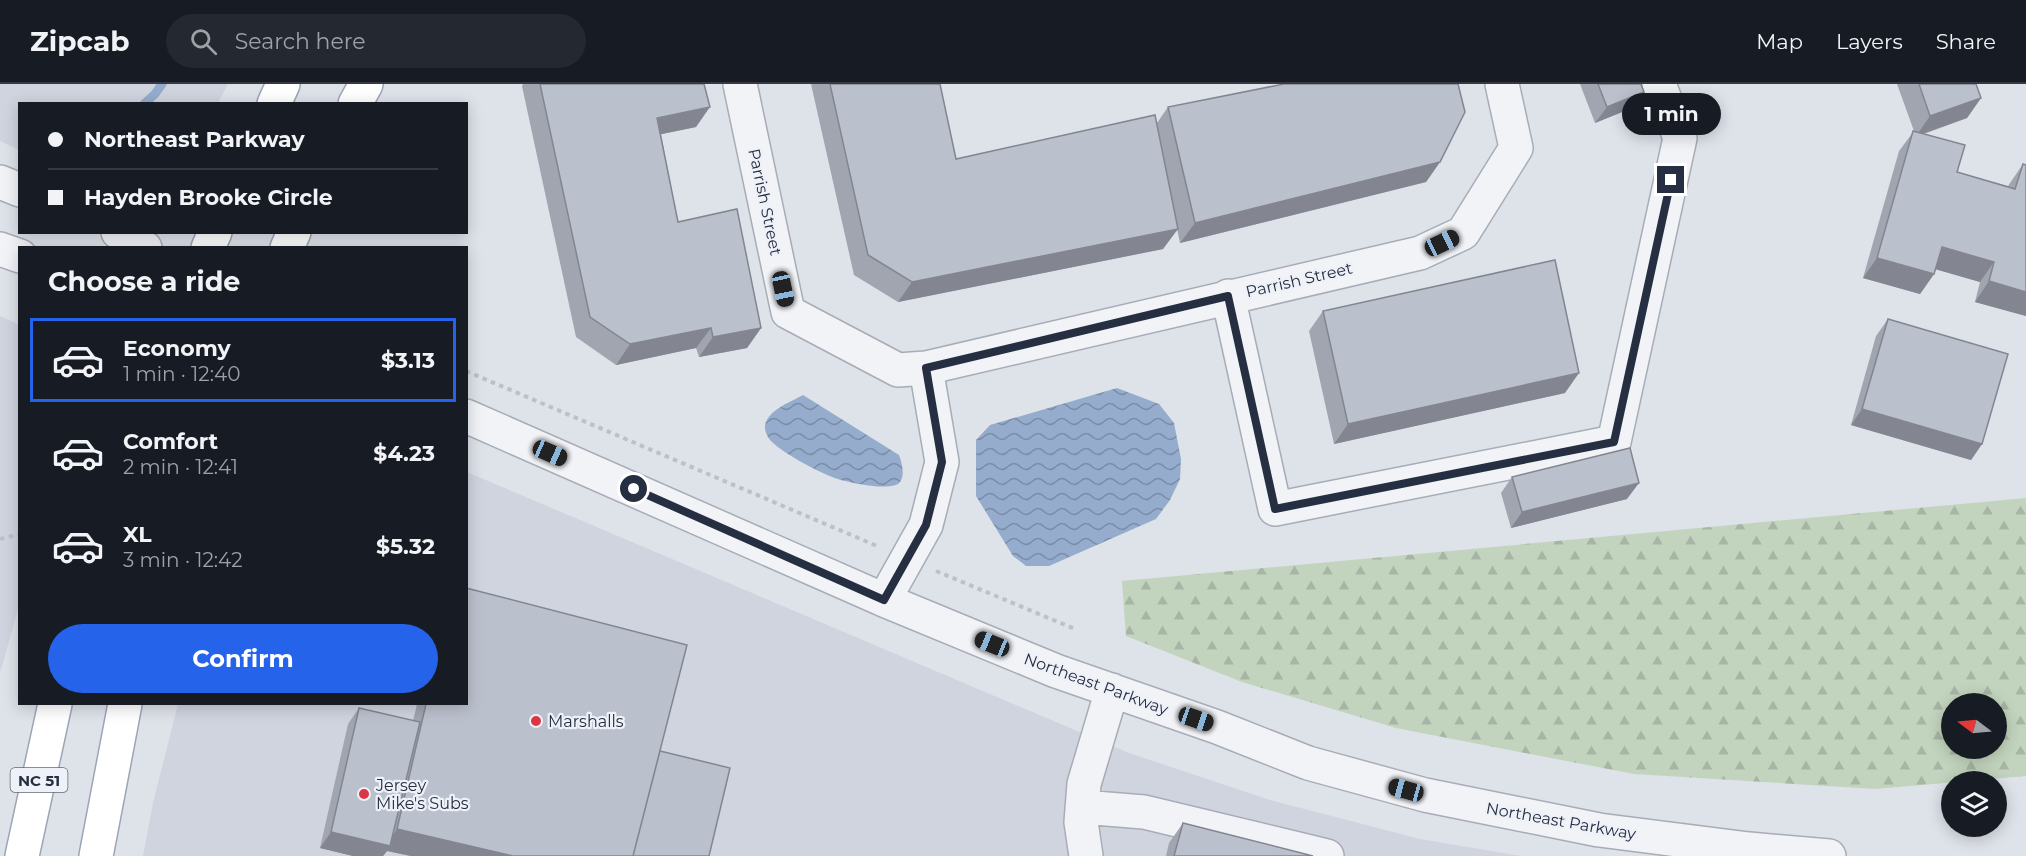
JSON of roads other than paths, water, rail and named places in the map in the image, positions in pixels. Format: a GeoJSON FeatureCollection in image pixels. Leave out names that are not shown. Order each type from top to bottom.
{"type":"FeatureCollection","features":[{"type":"Feature","properties":{"kind":"main road"},"geometry":{"type":"LineString","coordinates":[[275,102],[283,84]]}},
{"type":"Feature","properties":{"kind":"main road"},"geometry":{"type":"LineString","coordinates":[[356,102],[366,84]]}},
{"type":"Feature","properties":{"kind":"main road","name":"NC 51"},"geometry":{"type":"LineString","coordinates":[[22,856],[55,705]]}},
{"type":"Feature","properties":{"kind":"main road"},"geometry":{"type":"LineString","coordinates":[[96,856],[125,705]]}},
{"type":"Feature","properties":{"kind":"main road"},"geometry":{"type":"LineString","coordinates":[[30,822],[33,856]]}},
{"type":"Feature","properties":{"kind":"street","name":"Parrish Street"},"geometry":{"type":"LineString","coordinates":[[740,84],[788,312],[898,370],[926,368],[1420,253],[1463,233],[1516,148],[1502,84]]}},
{"type":"Feature","properties":{"kind":"street"},"geometry":{"type":"LineString","coordinates":[[1228,296],[1275,509],[1614,442],[1680,138],[1659,84]]}},
{"type":"Feature","properties":{"kind":"street"},"geometry":{"type":"LineString","coordinates":[[0,182],[18,189]]}},
{"type":"Feature","properties":{"kind":"street"},"geometry":{"type":"LineString","coordinates":[[121,234],[142,246]]}},
{"type":"Feature","properties":{"kind":"street"},"geometry":{"type":"LineString","coordinates":[[0,249],[18,255]]}},
{"type":"Feature","properties":{"kind":"street"},"geometry":{"type":"LineString","coordinates":[[884,600],[926,525],[942,462],[926,368]]}},
{"type":"Feature","properties":{"kind":"street","name":"Northeast Parkway"},"geometry":{"type":"LineString","coordinates":[[468,417],[884,600],[1056,671],[1217,727],[1308,763],[1425,795],[1599,830],[1749,849],[1829,856]]}},
{"type":"Feature","properties":{"kind":"street"},"geometry":{"type":"LineString","coordinates":[[1086,856],[1081,822],[1084,784],[1112,690]]}},
{"type":"Feature","properties":{"kind":"street"},"geometry":{"type":"LineString","coordinates":[[1082,807],[1143,812],[1327,856]]}},
{"type":"Feature","properties":{"kind":"water"},"geometry":{"type":"Polygon","coordinates":[[[1117,388],[1159,404],[1174,423],[1181,459],[1180,479],[1170,500],[1156,519],[1049,566],[1026,566],[1013,556],[976,496],[976,440],[990,425],[1117,388]]]}},
{"type":"Feature","properties":{"kind":"water"},"geometry":{"type":"Polygon","coordinates":[[[803,395],[899,455],[903,472],[900,482],[896,485],[881,487],[841,480],[805,464],[772,442],[765,430],[769,417],[777,409],[803,395]]]}},
{"type":"Feature","properties":{"kind":"waterway"},"geometry":{"type":"LineString","coordinates":[[146,102],[162,84]]}},
{"type":"Feature","properties":{"kind":"place","name":"Marshalls"},"geometry":{"type":"Point","coordinates":[536,721]}},
{"type":"Feature","properties":{"kind":"place","name":"Jersey Mike's Subs"},"geometry":{"type":"Point","coordinates":[364,794]}}]}
